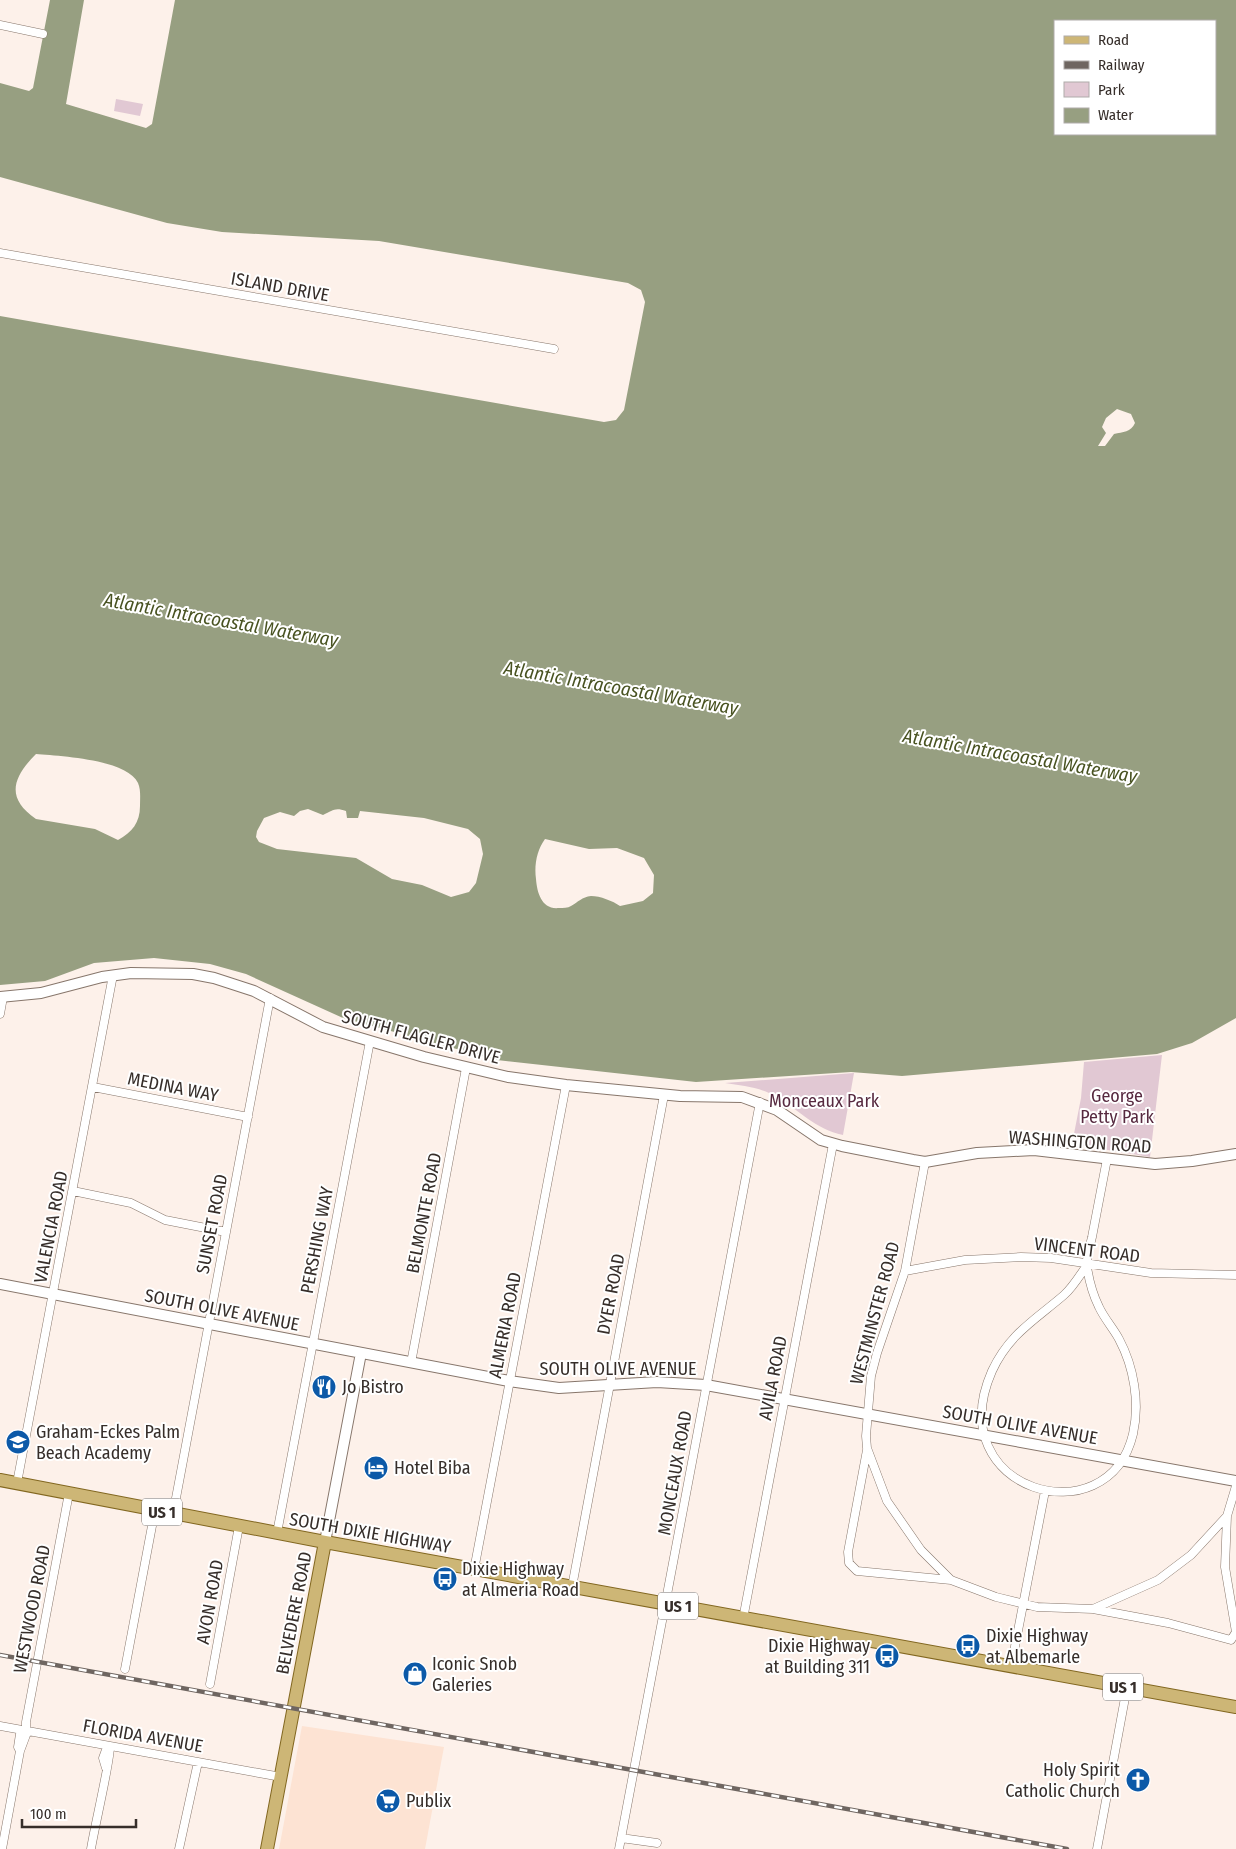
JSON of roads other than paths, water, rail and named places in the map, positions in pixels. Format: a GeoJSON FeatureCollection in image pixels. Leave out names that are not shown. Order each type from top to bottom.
{"type":"FeatureCollection","features":[{"type":"Feature","properties":{"kind":"main road","name":"SOUTH DIXIE HIGHWAY"},"geometry":{"type":"LineString","coordinates":[[0,1480],[474,1570],[1236,1707]]}},
{"type":"Feature","properties":{"kind":"main road","name":"BELVEDERE ROAD"},"geometry":{"type":"LineString","coordinates":[[267,1849],[325,1542]]}},
{"type":"Feature","properties":{"kind":"street"},"geometry":{"type":"LineString","coordinates":[[0,25],[43,34]]}},
{"type":"Feature","properties":{"kind":"street","name":"ISLAND DRIVE"},"geometry":{"type":"LineString","coordinates":[[0,253],[554,349]]}},
{"type":"Feature","properties":{"kind":"street","name":"SOUTH FLAGLER DRIVE"},"geometry":{"type":"LineString","coordinates":[[2,997],[40,993],[114,975],[153,972],[193,974],[234,984],[270,998],[323,1027],[466,1068],[508,1077],[566,1085],[664,1095],[728,1096],[760,1102],[777,1110],[809,1134],[833,1144]]}},
{"type":"Feature","properties":{"kind":"street","name":"VALENCIA ROAD"},"geometry":{"type":"LineString","coordinates":[[17,1483],[114,975]]}},
{"type":"Feature","properties":{"kind":"street"},"geometry":{"type":"LineString","coordinates":[[0,1014],[2,997]]}},
{"type":"Feature","properties":{"kind":"street","name":"SUNSET ROAD"},"geometry":{"type":"LineString","coordinates":[[173,1514],[270,998]]}},
{"type":"Feature","properties":{"kind":"street","name":"PERSHING WAY"},"geometry":{"type":"LineString","coordinates":[[277,1533],[370,1042]]}},
{"type":"Feature","properties":{"kind":"street","name":"BELMONTE ROAD"},"geometry":{"type":"LineString","coordinates":[[411,1363],[466,1068]]}},
{"type":"Feature","properties":{"kind":"street","name":"ALMERIA ROAD"},"geometry":{"type":"LineString","coordinates":[[474,1570],[566,1085]]}},
{"type":"Feature","properties":{"kind":"street","name":"MEDINA WAY"},"geometry":{"type":"LineString","coordinates":[[92,1087],[248,1117]]}},
{"type":"Feature","properties":{"kind":"street","name":"DYER ROAD"},"geometry":{"type":"LineString","coordinates":[[572,1587],[664,1095]]}},
{"type":"Feature","properties":{"kind":"street","name":"MONCEAUX ROAD"},"geometry":{"type":"LineString","coordinates":[[619,1849],[760,1102]]}},
{"type":"Feature","properties":{"kind":"street","name":"WASHINGTON ROAD"},"geometry":{"type":"LineString","coordinates":[[833,1144],[925,1162],[977,1153],[1034,1150],[1154,1164],[1236,1154]]}},
{"type":"Feature","properties":{"kind":"street","name":"AVILA ROAD"},"geometry":{"type":"LineString","coordinates":[[743,1618],[833,1144]]}},
{"type":"Feature","properties":{"kind":"street"},"geometry":{"type":"LineString","coordinates":[[1087,1265],[1064,1294],[1026,1324],[1000,1355],[986,1386],[982,1404],[983,1435],[994,1456],[1009,1474],[1028,1486],[1045,1491],[1068,1492],[1091,1486],[1110,1473],[1121,1460],[1133,1435],[1135,1420],[1134,1382],[1119,1339],[1099,1308],[1087,1265],[1107,1159]]}},
{"type":"Feature","properties":{"kind":"street","name":"WESTMINSTER ROAD"},"geometry":{"type":"LineString","coordinates":[[925,1162],[905,1270],[877,1353],[868,1395],[867,1414],[867,1448],[879,1482],[898,1519],[921,1550],[952,1580],[1023,1604],[1037,1607],[1093,1609],[1168,1623],[1231,1640],[1236,1632],[1225,1567],[1227,1516]]}},
{"type":"Feature","properties":{"kind":"street"},"geometry":{"type":"LineString","coordinates":[[73,1192],[131,1203],[165,1220],[226,1232]]}},
{"type":"Feature","properties":{"kind":"street","name":"VINCENT ROAD"},"geometry":{"type":"LineString","coordinates":[[905,1270],[965,1260],[1051,1258],[1087,1265],[1175,1275],[1236,1275]]}},
{"type":"Feature","properties":{"kind":"street","name":"SOUTH OLIVE AVENUE"},"geometry":{"type":"LineString","coordinates":[[0,1284],[509,1381],[559,1388],[657,1382],[706,1385],[1236,1481]]}},
{"type":"Feature","properties":{"kind":"street","name":"BELVEDERE ROAD"},"geometry":{"type":"LineString","coordinates":[[325,1542],[361,1353]]}},
{"type":"Feature","properties":{"kind":"street"},"geometry":{"type":"LineString","coordinates":[[867,1448],[848,1552],[849,1563],[857,1571],[896,1573],[952,1580]]}},
{"type":"Feature","properties":{"kind":"street"},"geometry":{"type":"LineString","coordinates":[[1093,1609],[1107,1601],[1139,1590],[1175,1568],[1191,1555],[1227,1516],[1236,1486]]}},
{"type":"Feature","properties":{"kind":"street"},"geometry":{"type":"LineString","coordinates":[[1011,1667],[1045,1491]]}},
{"type":"Feature","properties":{"kind":"street","name":"WESTWOOD ROAD"},"geometry":{"type":"LineString","coordinates":[[2,1849],[20,1752],[18,1747],[20,1734],[24,1730],[69,1493]]}},
{"type":"Feature","properties":{"kind":"street"},"geometry":{"type":"LineString","coordinates":[[124,1669],[155,1510]]}},
{"type":"Feature","properties":{"kind":"street","name":"AVON ROAD"},"geometry":{"type":"LineString","coordinates":[[210,1684],[239,1526]]}},
{"type":"Feature","properties":{"kind":"street"},"geometry":{"type":"LineString","coordinates":[[1097,1849],[1127,1687]]}},
{"type":"Feature","properties":{"kind":"street","name":"FLORIDA AVENUE"},"geometry":{"type":"LineString","coordinates":[[0,1726],[281,1777]]}},
{"type":"Feature","properties":{"kind":"street"},"geometry":{"type":"LineString","coordinates":[[91,1849],[106,1768],[103,1758],[107,1747],[110,1746]]}},
{"type":"Feature","properties":{"kind":"street"},"geometry":{"type":"LineString","coordinates":[[179,1849],[195,1761]]}},
{"type":"Feature","properties":{"kind":"street"},"geometry":{"type":"LineString","coordinates":[[621,1838],[658,1843]]}},
{"type":"Feature","properties":{"kind":"water","name":"Atlantic Intracoastal Waterway"},"geometry":{"type":"Polygon","coordinates":[[[50,0],[84,0],[66,104],[146,128],[152,124],[175,0],[1236,0],[1236,1018],[1192,1043],[1157,1054],[902,1076],[851,1072],[696,1082],[497,1060],[343,1018],[246,974],[210,964],[154,958],[94,963],[45,981],[0,985],[0,316],[604,422],[616,420],[624,410],[645,302],[641,290],[628,283],[379,241],[222,232],[167,223],[0,177],[0,83],[29,91],[33,88],[50,0]],[[1117,409],[1106,418],[1102,427],[1106,433],[1098,446],[1105,446],[1114,434],[1129,430],[1135,423],[1131,414],[1117,409]],[[36,754],[18,779],[16,795],[26,811],[36,819],[95,829],[118,840],[127,834],[137,822],[140,812],[139,786],[131,775],[121,769],[92,760],[36,754]],[[308,809],[300,811],[294,816],[280,812],[264,818],[257,831],[256,837],[259,842],[277,849],[356,858],[392,879],[422,885],[451,897],[469,892],[476,883],[483,854],[480,839],[468,829],[424,818],[360,811],[358,818],[347,818],[346,811],[339,809],[323,815],[308,809]],[[545,839],[538,853],[535,874],[539,895],[548,906],[564,908],[591,896],[606,899],[620,906],[643,901],[653,893],[654,875],[644,858],[617,848],[589,849],[545,839]]]}},
{"type":"Feature","properties":{"kind":"railway"},"geometry":{"type":"LineString","coordinates":[[0,1655],[1067,1849]]}},
{"type":"Feature","properties":{"kind":"place","name":"Jo Bistro"},"geometry":{"type":"Point","coordinates":[324,1387]}},
{"type":"Feature","properties":{"kind":"place","name":"Graham-Eckes Palm Beach Academy"},"geometry":{"type":"Point","coordinates":[18,1442]}},
{"type":"Feature","properties":{"kind":"place","name":"Hotel Biba"},"geometry":{"type":"Point","coordinates":[376,1468]}},
{"type":"Feature","properties":{"kind":"place","name":"Dixie Highway at Almeria Road"},"geometry":{"type":"Point","coordinates":[445,1579]}},
{"type":"Feature","properties":{"kind":"place","name":"Dixie Highway at Albemarle"},"geometry":{"type":"Point","coordinates":[968,1646]}},
{"type":"Feature","properties":{"kind":"place","name":"Dixie Highway at Building 311"},"geometry":{"type":"Point","coordinates":[887,1656]}},
{"type":"Feature","properties":{"kind":"place","name":"Iconic Snob Galeries"},"geometry":{"type":"Point","coordinates":[415,1674]}},
{"type":"Feature","properties":{"kind":"place","name":"Holy Spirit Catholic Church"},"geometry":{"type":"Point","coordinates":[1138,1780]}},
{"type":"Feature","properties":{"kind":"place","name":"Publix"},"geometry":{"type":"Point","coordinates":[388,1801]}},
{"type":"Feature","properties":{"kind":"park label","name":"Monceaux Park"},"geometry":{"type":"Point","coordinates":[824,1101]}},
{"type":"Feature","properties":{"kind":"park label","name":"George Petty Park"},"geometry":{"type":"Point","coordinates":[1117,1106]}}]}
